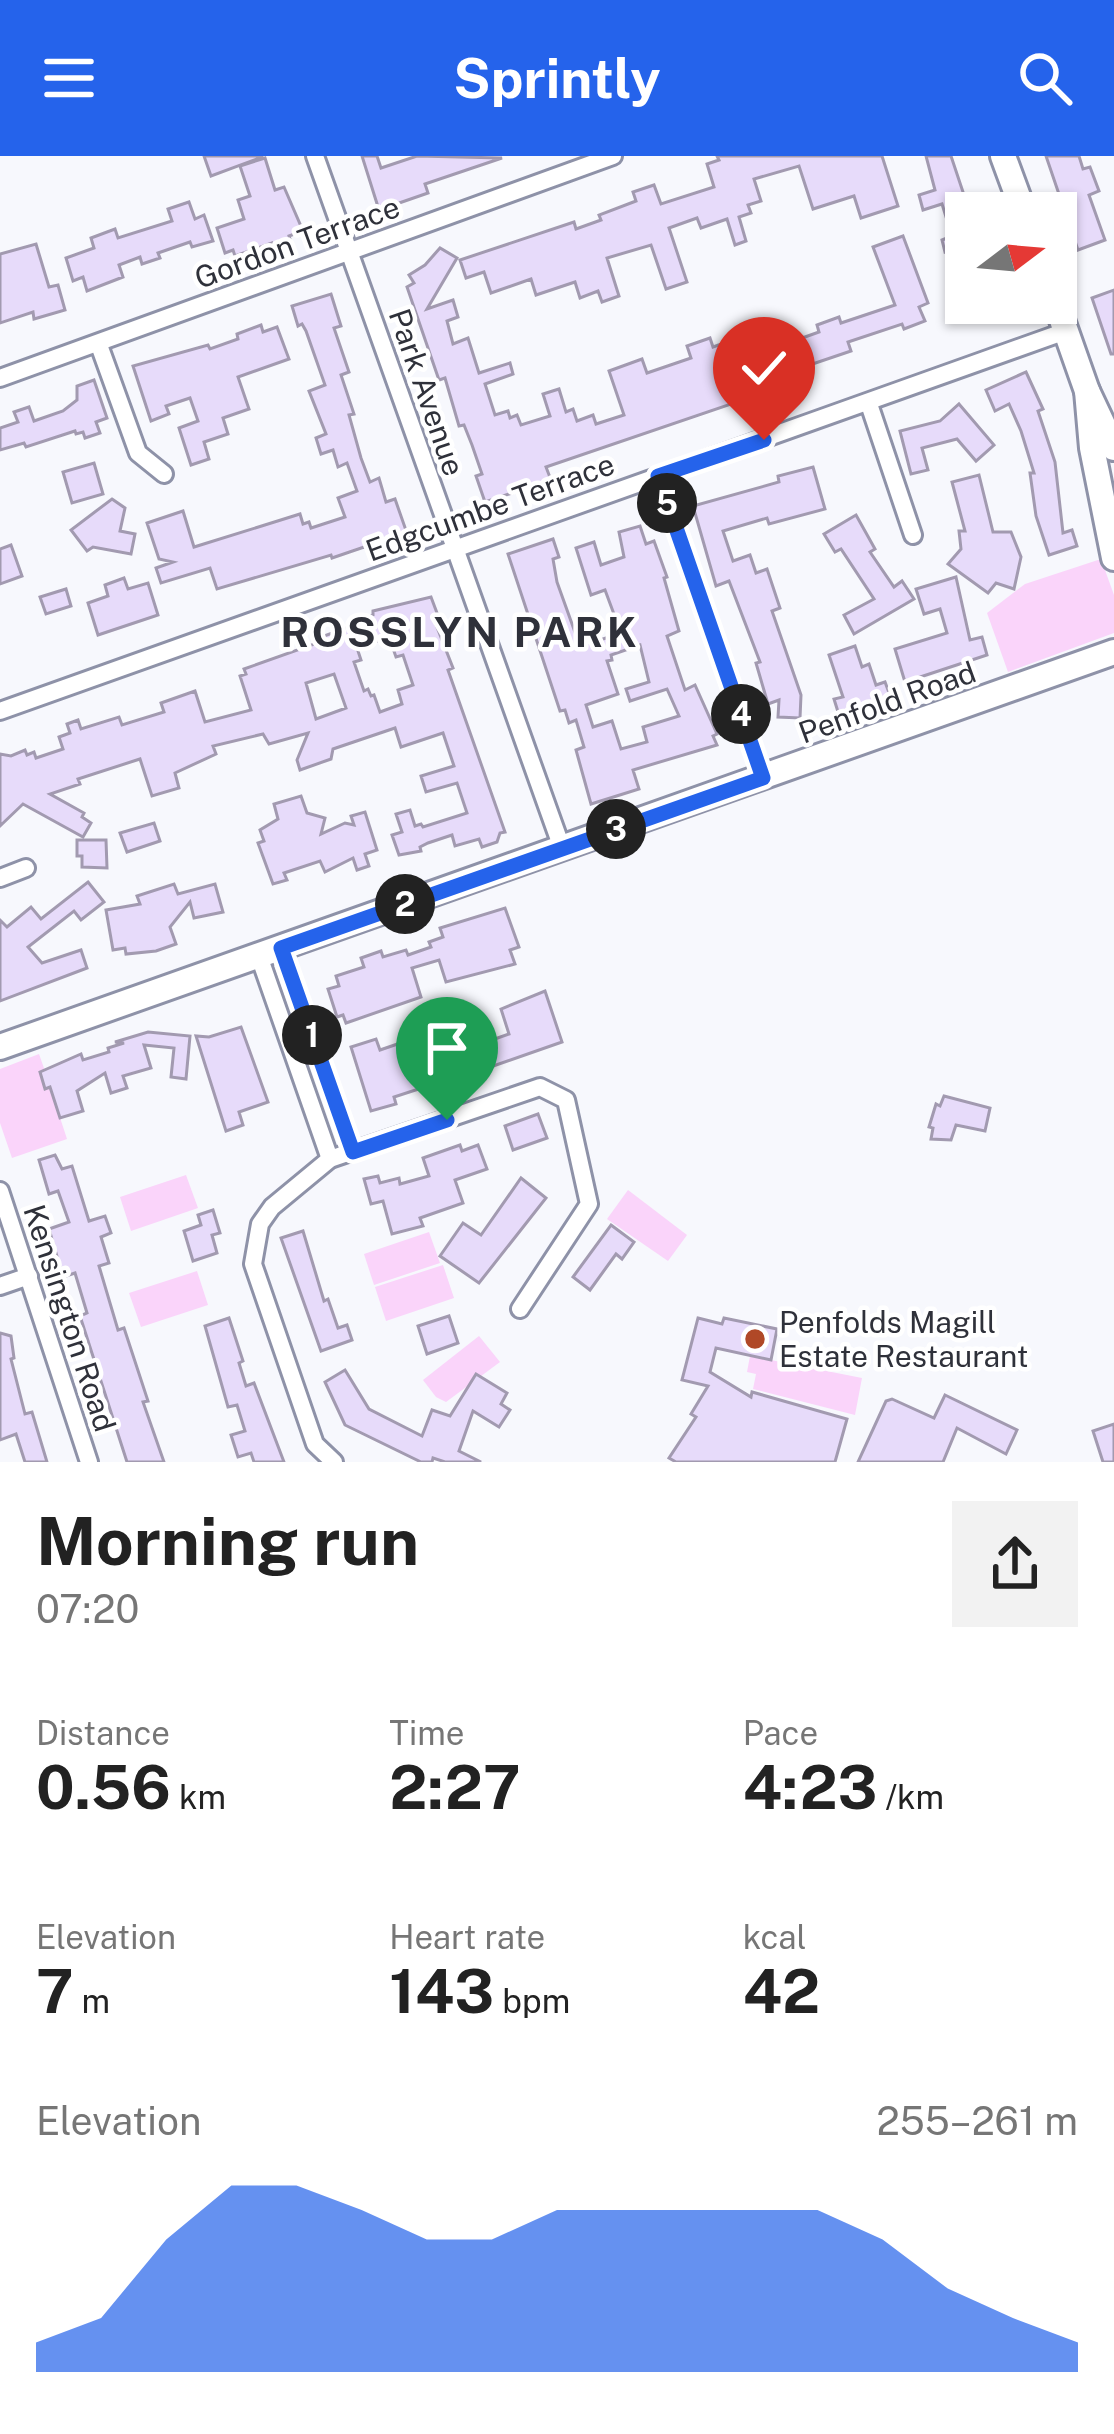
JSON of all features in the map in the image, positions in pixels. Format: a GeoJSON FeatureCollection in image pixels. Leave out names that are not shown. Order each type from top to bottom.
{"type":"FeatureCollection","features":[{"type":"Feature","properties":{"kind":"main road"},"geometry":{"type":"LineString","coordinates":[[1004,156],[1017,192]]}},
{"type":"Feature","properties":{"kind":"main road"},"geometry":{"type":"LineString","coordinates":[[1064,324],[1114,448]]}},
{"type":"Feature","properties":{"kind":"main road"},"geometry":{"type":"LineString","coordinates":[[1087,391],[1092,448],[1114,558]]}},
{"type":"Feature","properties":{"kind":"main road","name":"Penfold Road"},"geometry":{"type":"LineString","coordinates":[[0,1047],[1114,652]]}},
{"type":"Feature","properties":{"kind":"street","name":"Park Avenue"},"geometry":{"type":"LineString","coordinates":[[315,156],[562,848]]}},
{"type":"Feature","properties":{"kind":"street","name":"Gordon Terrace"},"geometry":{"type":"LineString","coordinates":[[0,378],[614,156]]}},
{"type":"Feature","properties":{"kind":"street","name":"Edgcumbe Terrace"},"geometry":{"type":"LineString","coordinates":[[0,711],[1066,331]]}},
{"type":"Feature","properties":{"kind":"street"},"geometry":{"type":"LineString","coordinates":[[99,345],[138,453],[164,474]]}},
{"type":"Feature","properties":{"kind":"street"},"geometry":{"type":"LineString","coordinates":[[869,404],[913,535]]}},
{"type":"Feature","properties":{"kind":"street"},"geometry":{"type":"LineString","coordinates":[[658,476],[763,778]]}},
{"type":"Feature","properties":{"kind":"street"},"geometry":{"type":"LineString","coordinates":[[0,878],[26,868]]}},
{"type":"Feature","properties":{"kind":"street"},"geometry":{"type":"LineString","coordinates":[[270,952],[353,1152]]}},
{"type":"Feature","properties":{"kind":"street"},"geometry":{"type":"LineString","coordinates":[[270,952],[329,1159]]}},
{"type":"Feature","properties":{"kind":"street"},"geometry":{"type":"LineString","coordinates":[[334,1462],[315,1444],[253,1264],[260,1224],[272,1207],[329,1159],[540,1087],[566,1100],[589,1204],[520,1309]]}},
{"type":"Feature","properties":{"kind":"street","name":"Kensington Road"},"geometry":{"type":"LineString","coordinates":[[0,1191],[89,1462]]}},
{"type":"Feature","properties":{"kind":"street"},"geometry":{"type":"LineString","coordinates":[[0,1286],[29,1276]]}},
{"type":"Feature","properties":{"kind":"shaded area"},"geometry":{"type":"Polygon","coordinates":[[[1101,559],[1114,595],[1114,633],[1008,672],[987,613],[1025,584],[1101,559]]]}},
{"type":"Feature","properties":{"kind":"shaded area"},"geometry":{"type":"Polygon","coordinates":[[[39,1054],[45,1071],[40,1073],[45,1088],[50,1087],[67,1139],[12,1158],[0,1123],[0,1069],[39,1054]]]}},
{"type":"Feature","properties":{"kind":"shaded area"},"geometry":{"type":"Polygon","coordinates":[[[186,1175],[198,1208],[131,1231],[120,1197],[186,1175]]]}},
{"type":"Feature","properties":{"kind":"shaded area"},"geometry":{"type":"Polygon","coordinates":[[[628,1190],[687,1235],[668,1261],[607,1219],[628,1190]]]}},
{"type":"Feature","properties":{"kind":"shaded area"},"geometry":{"type":"Polygon","coordinates":[[[429,1232],[440,1263],[374,1285],[364,1254],[429,1232]]]}},
{"type":"Feature","properties":{"kind":"shaded area"},"geometry":{"type":"Polygon","coordinates":[[[443,1265],[454,1298],[386,1321],[375,1287],[443,1265]]]}},
{"type":"Feature","properties":{"kind":"shaded area"},"geometry":{"type":"Polygon","coordinates":[[[197,1271],[208,1305],[141,1327],[129,1293],[197,1271]]]}},
{"type":"Feature","properties":{"kind":"shaded area"},"geometry":{"type":"Polygon","coordinates":[[[479,1336],[500,1362],[446,1402],[436,1397],[423,1380],[479,1336]]]}},
{"type":"Feature","properties":{"kind":"shaded area"},"geometry":{"type":"Polygon","coordinates":[[[750,1356],[862,1378],[855,1415],[753,1389],[756,1374],[747,1372],[750,1356]]]}},
{"type":"Feature","properties":{"kind":"building"},"geometry":{"type":"Polygon","coordinates":[[[204,156],[262,156],[262,157],[211,176],[204,156]]]}},
{"type":"Feature","properties":{"kind":"building"},"geometry":{"type":"Polygon","coordinates":[[[362,156],[377,156],[381,168],[417,156],[502,158],[425,184],[428,193],[379,210],[362,156]]]}},
{"type":"Feature","properties":{"kind":"building"},"geometry":{"type":"Polygon","coordinates":[[[717,156],[882,156],[898,206],[861,218],[854,196],[813,209],[799,166],[754,179],[761,201],[748,205],[751,213],[739,217],[746,241],[735,245],[727,219],[701,228],[697,218],[669,228],[687,282],[666,289],[651,245],[607,258],[619,296],[602,302],[598,291],[580,298],[575,282],[536,295],[531,279],[491,293],[484,272],[466,278],[460,260],[574,222],[576,229],[601,220],[599,215],[636,201],[633,192],[654,185],[661,204],[714,187],[707,164],[719,160],[717,156]]]}},
{"type":"Feature","properties":{"kind":"building"},"geometry":{"type":"Polygon","coordinates":[[[926,156],[951,156],[963,192],[945,192],[945,214],[942,204],[923,210],[919,195],[935,190],[926,156]]]}},
{"type":"Feature","properties":{"kind":"building"},"geometry":{"type":"Polygon","coordinates":[[[1046,156],[1079,156],[1083,169],[1090,167],[1099,191],[1089,195],[1105,240],[1078,250],[1077,192],[1058,192],[1046,156]]]}},
{"type":"Feature","properties":{"kind":"building"},"geometry":{"type":"Polygon","coordinates":[[[265,158],[275,190],[284,187],[303,231],[289,236],[292,245],[275,251],[272,243],[235,256],[233,250],[225,253],[217,228],[244,219],[238,200],[250,196],[240,166],[265,158]]]}},
{"type":"Feature","properties":{"kind":"building"},"geometry":{"type":"Polygon","coordinates":[[[189,202],[195,219],[204,215],[213,241],[192,247],[190,242],[142,264],[140,257],[119,265],[123,277],[87,291],[83,277],[73,281],[66,258],[94,248],[91,238],[115,229],[118,238],[172,221],[168,209],[189,202]]]}},
{"type":"Feature","properties":{"kind":"building"},"geometry":{"type":"Polygon","coordinates":[[[903,236],[928,303],[919,307],[925,321],[848,342],[851,351],[771,378],[773,385],[744,395],[746,399],[546,467],[551,480],[485,502],[472,445],[464,425],[459,426],[445,378],[439,380],[407,287],[414,283],[409,275],[440,248],[457,258],[427,309],[453,300],[458,317],[447,321],[453,344],[468,338],[479,373],[510,363],[513,374],[485,384],[495,415],[508,411],[510,418],[517,415],[521,425],[550,416],[543,394],[559,389],[566,412],[573,409],[577,421],[593,415],[596,424],[624,415],[609,371],[642,359],[647,373],[691,358],[687,346],[710,338],[713,347],[727,342],[729,349],[758,339],[763,352],[819,332],[817,325],[839,317],[841,323],[895,305],[873,247],[903,236]]]}},
{"type":"Feature","properties":{"kind":"building"},"geometry":{"type":"Polygon","coordinates":[[[36,244],[49,287],[58,285],[65,310],[34,319],[33,312],[0,323],[0,254],[36,244]]]}},
{"type":"Feature","properties":{"kind":"building"},"geometry":{"type":"Polygon","coordinates":[[[1114,290],[1114,354],[1111,354],[1092,298],[1114,290]]]}},
{"type":"Feature","properties":{"kind":"building"},"geometry":{"type":"Polygon","coordinates":[[[331,294],[341,326],[334,328],[349,372],[341,375],[361,458],[370,482],[379,478],[386,502],[395,499],[408,536],[368,551],[367,546],[331,555],[217,589],[210,568],[161,583],[156,568],[173,562],[159,559],[147,523],[183,511],[194,547],[300,514],[303,524],[309,522],[311,528],[345,517],[338,498],[357,491],[347,463],[338,467],[333,450],[321,454],[316,438],[326,434],[309,391],[325,385],[292,306],[331,294]]]}},
{"type":"Feature","properties":{"kind":"building"},"geometry":{"type":"Polygon","coordinates":[[[261,325],[263,332],[277,327],[289,359],[238,377],[249,409],[223,418],[228,434],[204,442],[209,459],[191,465],[179,428],[198,421],[190,398],[166,406],[169,414],[151,421],[133,366],[208,345],[210,349],[261,325]]]}},
{"type":"Feature","properties":{"kind":"building"},"geometry":{"type":"Polygon","coordinates":[[[1026,372],[1043,409],[1038,411],[1055,462],[1063,533],[1072,530],[1077,546],[1049,555],[1036,516],[1030,473],[1034,473],[1021,431],[1009,404],[995,411],[986,390],[1026,372]]]}},
{"type":"Feature","properties":{"kind":"building"},"geometry":{"type":"Polygon","coordinates":[[[94,380],[107,418],[96,422],[100,433],[85,438],[83,432],[75,431],[0,450],[0,428],[18,422],[14,412],[29,407],[34,421],[63,411],[77,400],[77,386],[94,380]]]}},
{"type":"Feature","properties":{"kind":"building"},"geometry":{"type":"Polygon","coordinates":[[[959,404],[994,445],[976,461],[957,439],[922,448],[928,470],[911,474],[900,431],[940,421],[959,404]]]}},
{"type":"Feature","properties":{"kind":"building"},"geometry":{"type":"Polygon","coordinates":[[[94,463],[103,494],[72,503],[63,472],[94,463]]]}},
{"type":"Feature","properties":{"kind":"building"},"geometry":{"type":"Polygon","coordinates":[[[813,467],[825,509],[723,531],[733,561],[750,555],[756,573],[767,569],[780,608],[772,611],[801,695],[800,718],[778,717],[779,700],[768,704],[756,663],[760,662],[729,581],[716,586],[693,506],[779,482],[778,476],[813,467]]]}},
{"type":"Feature","properties":{"kind":"building"},"geometry":{"type":"Polygon","coordinates":[[[979,475],[993,532],[1011,532],[1021,557],[1014,589],[996,583],[988,593],[948,564],[961,549],[959,531],[965,531],[952,482],[979,475]]]}},
{"type":"Feature","properties":{"kind":"building"},"geometry":{"type":"Polygon","coordinates":[[[112,499],[125,508],[120,531],[135,534],[131,554],[93,547],[87,551],[71,530],[112,499]]]}},
{"type":"Feature","properties":{"kind":"building"},"geometry":{"type":"Polygon","coordinates":[[[856,515],[875,549],[870,552],[894,587],[902,581],[914,599],[854,634],[844,615],[874,599],[841,549],[835,552],[824,534],[856,515]]]}},
{"type":"Feature","properties":{"kind":"building"},"geometry":{"type":"Polygon","coordinates":[[[640,526],[646,544],[654,541],[679,631],[667,636],[685,690],[695,685],[717,734],[713,736],[717,745],[633,770],[639,789],[591,804],[576,750],[584,747],[576,720],[569,723],[565,710],[560,711],[508,554],[553,539],[559,557],[553,559],[557,582],[576,635],[587,631],[591,643],[621,633],[605,590],[591,595],[576,548],[594,542],[601,565],[624,557],[619,532],[640,526]],[[640,645],[611,655],[612,660],[607,661],[618,694],[586,705],[593,727],[612,721],[621,749],[647,742],[643,727],[679,716],[667,689],[630,701],[626,689],[649,682],[640,645]]]}},
{"type":"Feature","properties":{"kind":"building"},"geometry":{"type":"Polygon","coordinates":[[[11,545],[22,576],[0,584],[0,549],[11,545]]]}},
{"type":"Feature","properties":{"kind":"building"},"geometry":{"type":"Polygon","coordinates":[[[956,577],[970,640],[982,637],[987,655],[905,682],[895,649],[947,633],[940,609],[924,614],[916,589],[956,577]]]}},
{"type":"Feature","properties":{"kind":"building"},"geometry":{"type":"Polygon","coordinates":[[[124,578],[128,589],[148,583],[158,615],[98,635],[88,603],[108,596],[105,585],[124,578]]]}},
{"type":"Feature","properties":{"kind":"building"},"geometry":{"type":"Polygon","coordinates":[[[66,589],[71,606],[46,614],[40,597],[66,589]]]}},
{"type":"Feature","properties":{"kind":"building"},"geometry":{"type":"Polygon","coordinates":[[[431,597],[453,668],[448,670],[505,832],[497,842],[482,847],[479,839],[455,846],[452,835],[420,847],[421,851],[399,855],[392,835],[402,832],[396,814],[410,810],[415,826],[423,827],[467,813],[457,783],[426,792],[421,776],[454,766],[443,733],[401,747],[395,728],[333,749],[331,759],[300,770],[297,760],[308,733],[269,744],[263,734],[213,746],[216,754],[175,773],[179,788],[152,796],[140,759],[78,779],[80,784],[50,794],[84,813],[82,817],[91,823],[83,837],[23,804],[0,826],[0,754],[11,756],[25,750],[27,755],[34,752],[36,758],[63,749],[59,737],[70,733],[67,724],[78,720],[81,729],[119,717],[122,725],[164,712],[161,703],[195,691],[205,722],[251,710],[240,676],[246,674],[244,669],[323,641],[321,637],[352,626],[373,611],[431,597]],[[389,637],[357,648],[361,660],[354,662],[364,691],[374,695],[380,712],[402,704],[398,690],[413,685],[403,655],[396,657],[389,637]],[[334,674],[306,683],[316,719],[346,708],[334,674]]]}},
{"type":"Feature","properties":{"kind":"building"},"geometry":{"type":"Polygon","coordinates":[[[855,646],[862,667],[869,664],[876,685],[885,682],[891,698],[839,715],[834,699],[843,697],[829,655],[855,646]]]}},
{"type":"Feature","properties":{"kind":"building"},"geometry":{"type":"Polygon","coordinates":[[[301,796],[307,813],[325,818],[321,834],[345,823],[354,825],[351,816],[365,812],[377,850],[365,854],[369,866],[357,870],[353,858],[325,872],[320,861],[284,873],[287,880],[273,884],[258,843],[264,841],[260,830],[278,819],[274,804],[301,796]]]}},
{"type":"Feature","properties":{"kind":"building"},"geometry":{"type":"Polygon","coordinates":[[[154,823],[160,841],[127,852],[120,833],[154,823]]]}},
{"type":"Feature","properties":{"kind":"building"},"geometry":{"type":"Polygon","coordinates":[[[77,840],[106,840],[107,868],[82,867],[77,840]]]}},
{"type":"Feature","properties":{"kind":"building"},"geometry":{"type":"Polygon","coordinates":[[[88,882],[104,902],[81,920],[74,911],[28,947],[42,963],[81,950],[87,968],[0,1001],[0,920],[7,927],[31,907],[41,919],[88,882]]]}},
{"type":"Feature","properties":{"kind":"building"},"geometry":{"type":"Polygon","coordinates":[[[174,884],[178,894],[215,884],[223,912],[194,918],[190,902],[170,927],[176,944],[126,954],[125,948],[113,950],[106,910],[140,904],[137,896],[174,884]]]}},
{"type":"Feature","properties":{"kind":"building"},"geometry":{"type":"Polygon","coordinates":[[[505,908],[519,947],[510,950],[515,964],[446,982],[439,960],[412,968],[421,997],[346,1023],[343,1015],[337,1017],[328,989],[339,986],[336,976],[364,967],[361,958],[381,951],[383,957],[406,950],[408,955],[443,937],[440,928],[505,908]]]}},
{"type":"Feature","properties":{"kind":"building"},"geometry":{"type":"Polygon","coordinates":[[[545,991],[562,1042],[459,1078],[435,1012],[456,1004],[472,1047],[509,1034],[501,1009],[545,991]]]}},
{"type":"Feature","properties":{"kind":"building"},"geometry":{"type":"Polygon","coordinates":[[[241,1027],[268,1102],[239,1112],[243,1125],[226,1131],[196,1036],[241,1027]]]}},
{"type":"Feature","properties":{"kind":"building"},"geometry":{"type":"Polygon","coordinates":[[[148,1032],[190,1036],[186,1079],[171,1077],[174,1048],[144,1045],[151,1068],[123,1076],[127,1088],[111,1093],[105,1073],[77,1091],[83,1111],[60,1118],[40,1072],[81,1054],[83,1060],[109,1052],[108,1048],[124,1043],[115,1042],[148,1032]]]}},
{"type":"Feature","properties":{"kind":"building"},"geometry":{"type":"Polygon","coordinates":[[[418,1037],[434,1084],[394,1097],[396,1104],[371,1111],[351,1047],[376,1039],[380,1050],[418,1037]]]}},
{"type":"Feature","properties":{"kind":"building"},"geometry":{"type":"Polygon","coordinates":[[[944,1096],[990,1108],[985,1131],[956,1125],[951,1140],[931,1139],[933,1128],[929,1127],[936,1104],[940,1106],[944,1096]]]}},
{"type":"Feature","properties":{"kind":"building"},"geometry":{"type":"Polygon","coordinates":[[[538,1114],[547,1138],[513,1150],[505,1126],[538,1114]]]}},
{"type":"Feature","properties":{"kind":"building"},"geometry":{"type":"Polygon","coordinates":[[[460,1145],[462,1151],[478,1145],[487,1169],[455,1180],[463,1203],[420,1218],[423,1226],[392,1234],[383,1201],[371,1204],[364,1179],[378,1176],[380,1183],[399,1178],[400,1184],[429,1176],[423,1158],[460,1145]]]}},
{"type":"Feature","properties":{"kind":"building"},"geometry":{"type":"Polygon","coordinates":[[[55,1155],[62,1169],[72,1166],[89,1221],[105,1216],[111,1233],[101,1237],[109,1263],[99,1266],[118,1330],[124,1328],[164,1462],[127,1462],[80,1316],[87,1313],[75,1273],[63,1277],[49,1229],[69,1222],[58,1191],[49,1194],[39,1160],[55,1155]]]}},
{"type":"Feature","properties":{"kind":"building"},"geometry":{"type":"Polygon","coordinates":[[[521,1178],[546,1198],[479,1283],[440,1256],[463,1223],[481,1235],[521,1178]]]}},
{"type":"Feature","properties":{"kind":"building"},"geometry":{"type":"Polygon","coordinates":[[[213,1210],[220,1233],[212,1235],[217,1253],[193,1261],[184,1231],[201,1225],[198,1215],[213,1210]]]}},
{"type":"Feature","properties":{"kind":"building"},"geometry":{"type":"Polygon","coordinates":[[[611,1225],[634,1242],[622,1259],[616,1254],[590,1290],[573,1277],[611,1225]]]}},
{"type":"Feature","properties":{"kind":"building"},"geometry":{"type":"Polygon","coordinates":[[[303,1231],[324,1301],[328,1299],[338,1328],[347,1325],[352,1340],[321,1351],[281,1238],[303,1231]]]}},
{"type":"Feature","properties":{"kind":"building"},"geometry":{"type":"Polygon","coordinates":[[[449,1316],[458,1343],[427,1354],[418,1326],[449,1316]]]}},
{"type":"Feature","properties":{"kind":"building"},"geometry":{"type":"Polygon","coordinates":[[[229,1318],[246,1386],[254,1383],[284,1462],[254,1462],[251,1453],[238,1457],[231,1435],[245,1431],[237,1405],[228,1407],[205,1326],[229,1318]]]}},
{"type":"Feature","properties":{"kind":"building"},"geometry":{"type":"Polygon","coordinates":[[[698,1318],[777,1329],[771,1360],[716,1348],[710,1372],[751,1397],[752,1392],[847,1419],[835,1462],[676,1462],[669,1458],[696,1417],[691,1414],[708,1386],[682,1380],[698,1318]]]}},
{"type":"Feature","properties":{"kind":"building"},"geometry":{"type":"Polygon","coordinates":[[[0,1333],[11,1336],[11,1359],[25,1414],[32,1412],[47,1462],[25,1462],[16,1434],[0,1440],[0,1333]]]}},
{"type":"Feature","properties":{"kind":"building"},"geometry":{"type":"Polygon","coordinates":[[[345,1370],[369,1409],[422,1436],[432,1410],[450,1416],[476,1374],[507,1393],[501,1404],[510,1410],[499,1427],[473,1411],[459,1451],[481,1462],[433,1458],[421,1462],[345,1425],[325,1382],[345,1370]]]}},
{"type":"Feature","properties":{"kind":"building"},"geometry":{"type":"Polygon","coordinates":[[[945,1395],[1017,1430],[1006,1454],[957,1428],[943,1462],[858,1462],[886,1401],[892,1399],[934,1418],[945,1395]]]}},
{"type":"Feature","properties":{"kind":"building"},"geometry":{"type":"Polygon","coordinates":[[[1114,1424],[1114,1462],[1103,1462],[1093,1431],[1114,1424]]]}},
{"type":"Feature","properties":{"kind":"place","name":"Penfolds Magill Estate Restaurant"},"geometry":{"type":"Point","coordinates":[755,1339]}},
{"type":"Feature","properties":{"kind":"district","name":"ROSSLYN PARK"},"geometry":{"type":"Point","coordinates":[460,631]}},
{"type":"Feature","properties":{"kind":"route"},"geometry":{"type":"LineString","coordinates":[[447,1120],[353,1152],[281,948],[763,778],[658,476],[764,440]]}}]}
